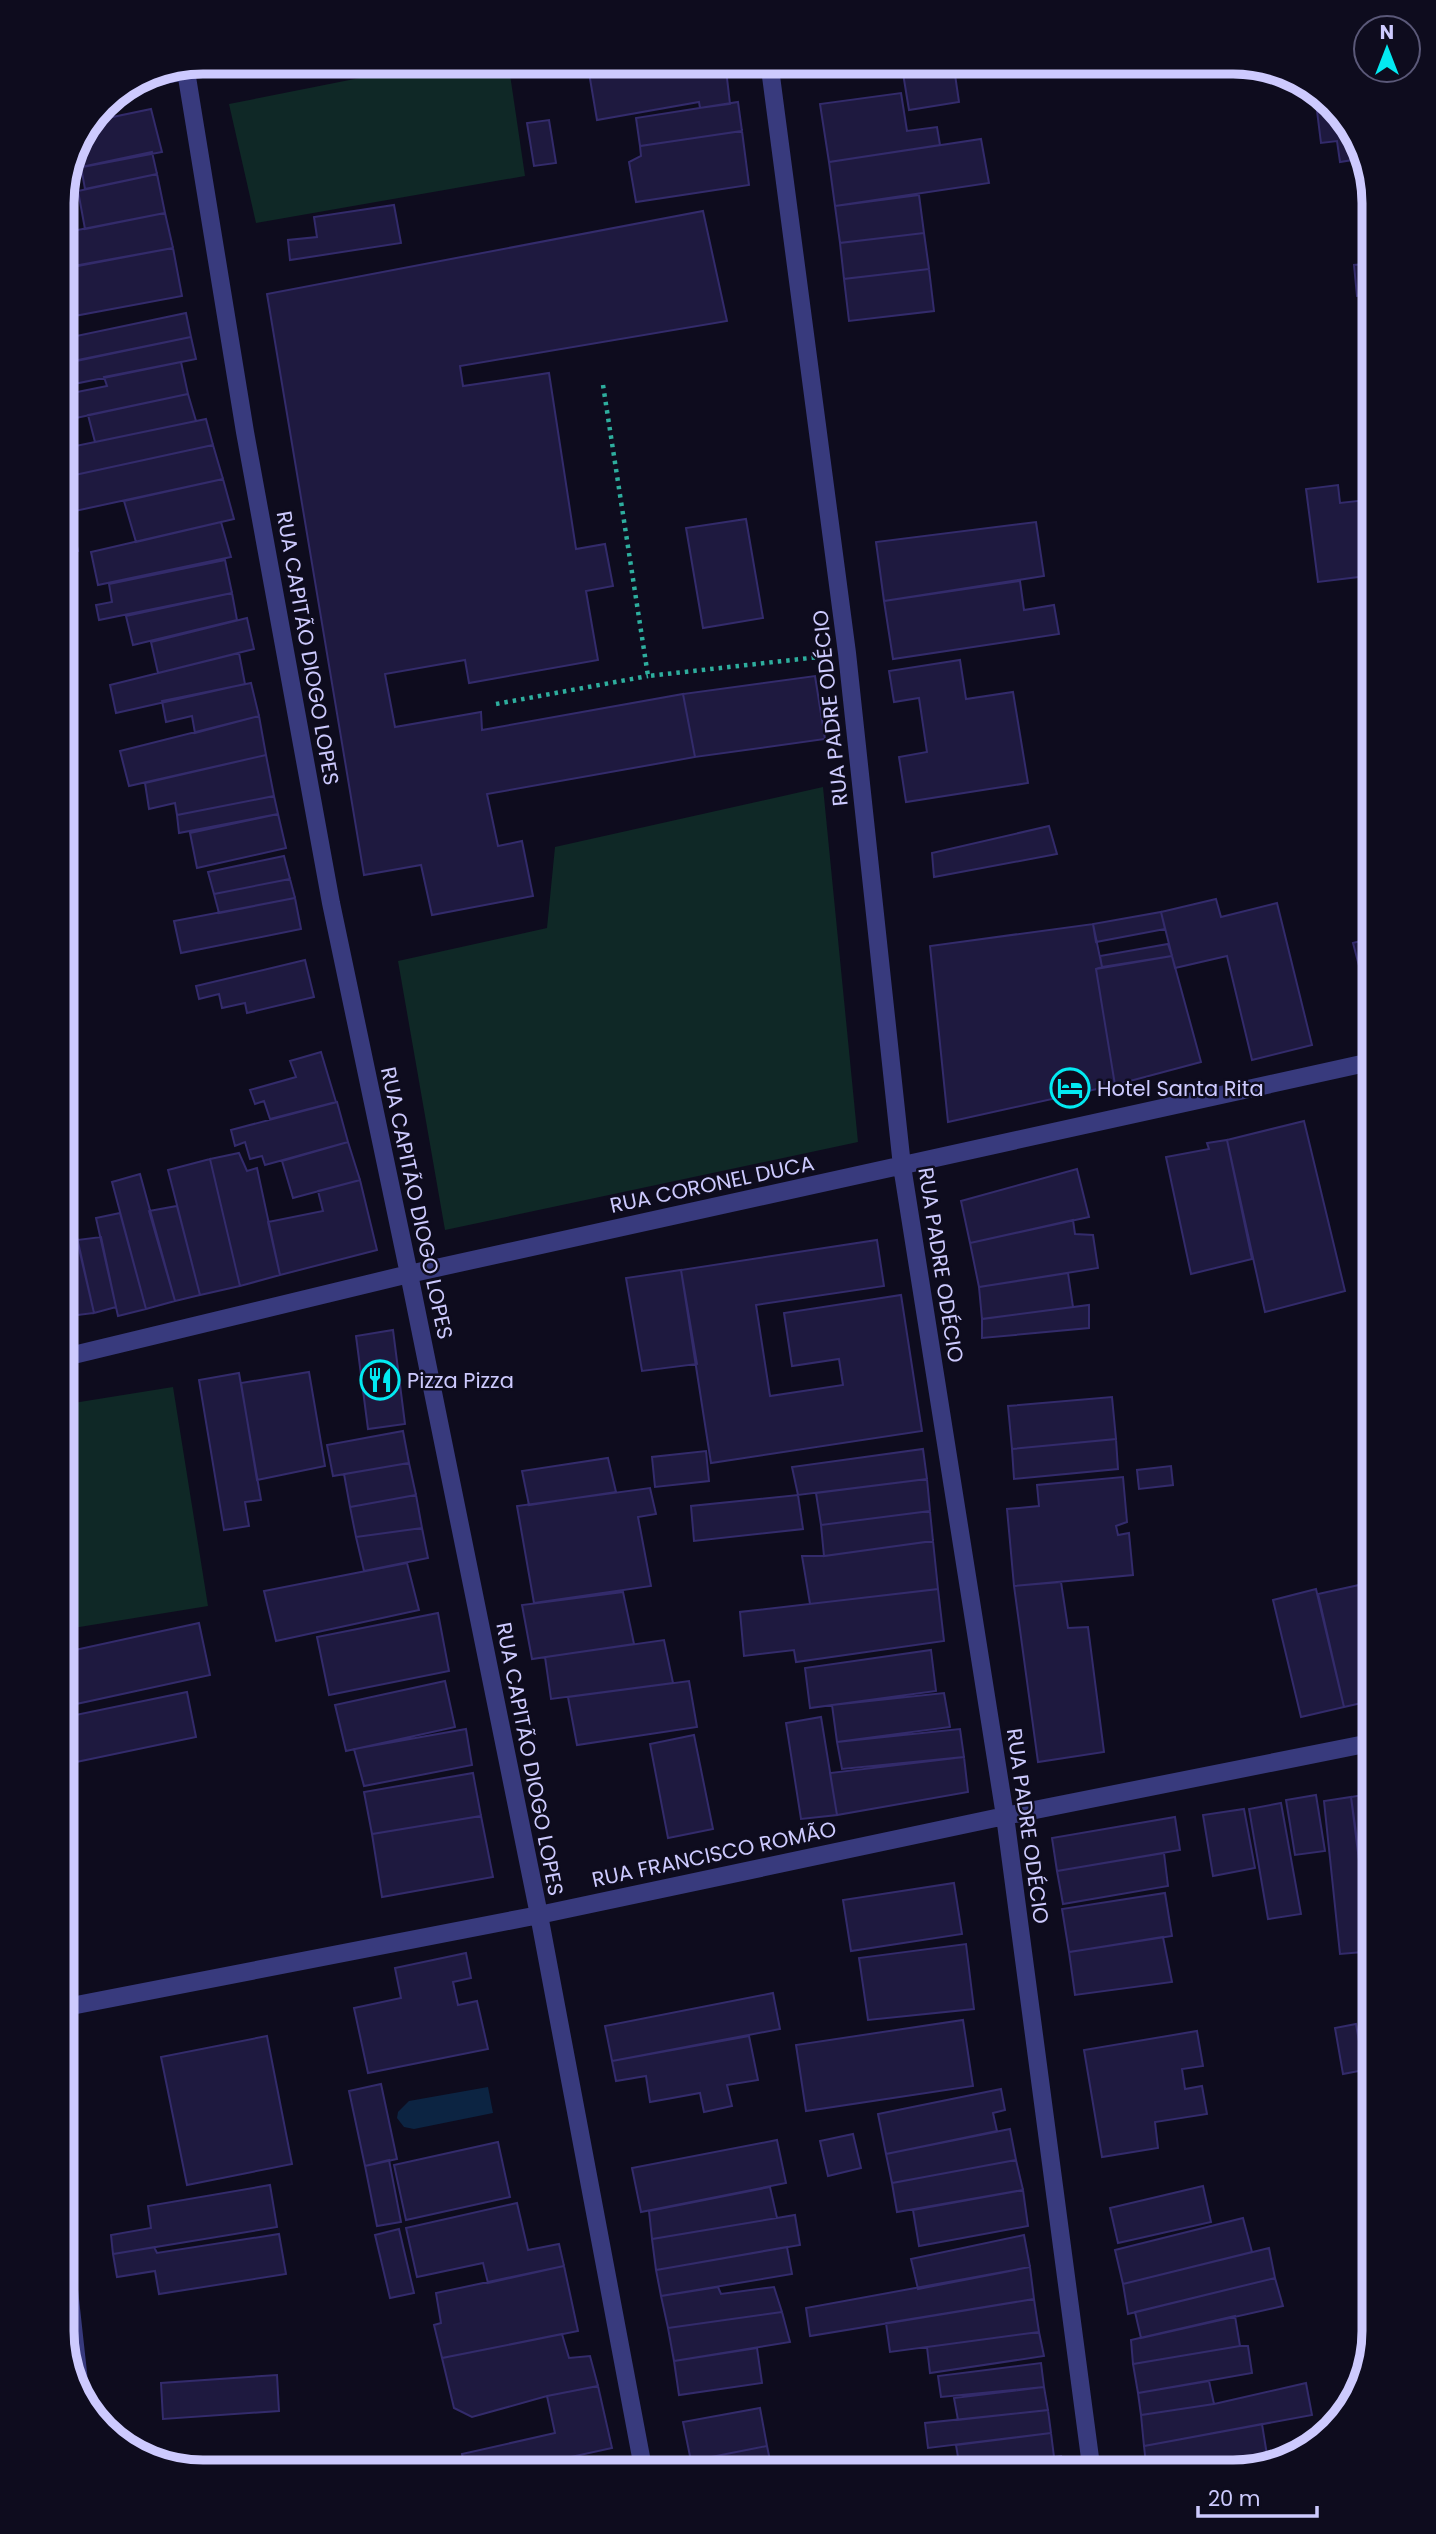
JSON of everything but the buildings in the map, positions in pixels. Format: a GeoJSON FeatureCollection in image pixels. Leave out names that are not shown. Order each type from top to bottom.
{"type":"FeatureCollection","features":[{"type":"Feature","properties":{"kind":"street","name":"RUA PADRE ODÉCIO"},"geometry":{"type":"LineString","coordinates":[[771,74],[847,653],[902,1166],[1005,1816],[1090,2460]]}},
{"type":"Feature","properties":{"kind":"street","name":"RUA CAPITÃO DIOGO LOPES"},"geometry":{"type":"LineString","coordinates":[[187,75],[245,432],[331,903],[539,1914],[642,2460]]}},
{"type":"Feature","properties":{"kind":"street","name":"RUA CORONEL DUCA"},"geometry":{"type":"LineString","coordinates":[[74,1356],[409,1274],[1362,1064]]}},
{"type":"Feature","properties":{"kind":"street","name":"RUA FRANCISCO ROMÃO"},"geometry":{"type":"LineString","coordinates":[[74,2005],[539,1914],[1362,1745]]}},
{"type":"Feature","properties":{"kind":"street"},"geometry":{"type":"LineString","coordinates":[[74,2336],[77,2359]]}},
{"type":"Feature","properties":{"kind":"path"},"geometry":{"type":"LineString","coordinates":[[603,385],[648,676]]}},
{"type":"Feature","properties":{"kind":"path"},"geometry":{"type":"LineString","coordinates":[[496,704],[648,676],[847,653]]}},
{"type":"Feature","properties":{"kind":"green space"},"geometry":{"type":"Polygon","coordinates":[[[380,74],[510,74],[525,176],[256,223],[229,104],[380,74]]]}},
{"type":"Feature","properties":{"kind":"green space"},"geometry":{"type":"Polygon","coordinates":[[[823,787],[858,1142],[445,1230],[398,961],[547,928],[555,847],[823,787]]]}},
{"type":"Feature","properties":{"kind":"green space"},"geometry":{"type":"Polygon","coordinates":[[[173,1387],[208,1606],[74,1628],[74,1403],[173,1387]]]}},
{"type":"Feature","properties":{"kind":"water"},"geometry":{"type":"Polygon","coordinates":[[[488,2087],[493,2113],[414,2129],[404,2127],[397,2118],[398,2112],[409,2101],[488,2087]]]}},
{"type":"Feature","properties":{"kind":"place","name":"Hotel Santa Rita"},"geometry":{"type":"Point","coordinates":[1070,1088]}},
{"type":"Feature","properties":{"kind":"place","name":"Pizza Pizza"},"geometry":{"type":"Point","coordinates":[380,1380]}}]}
